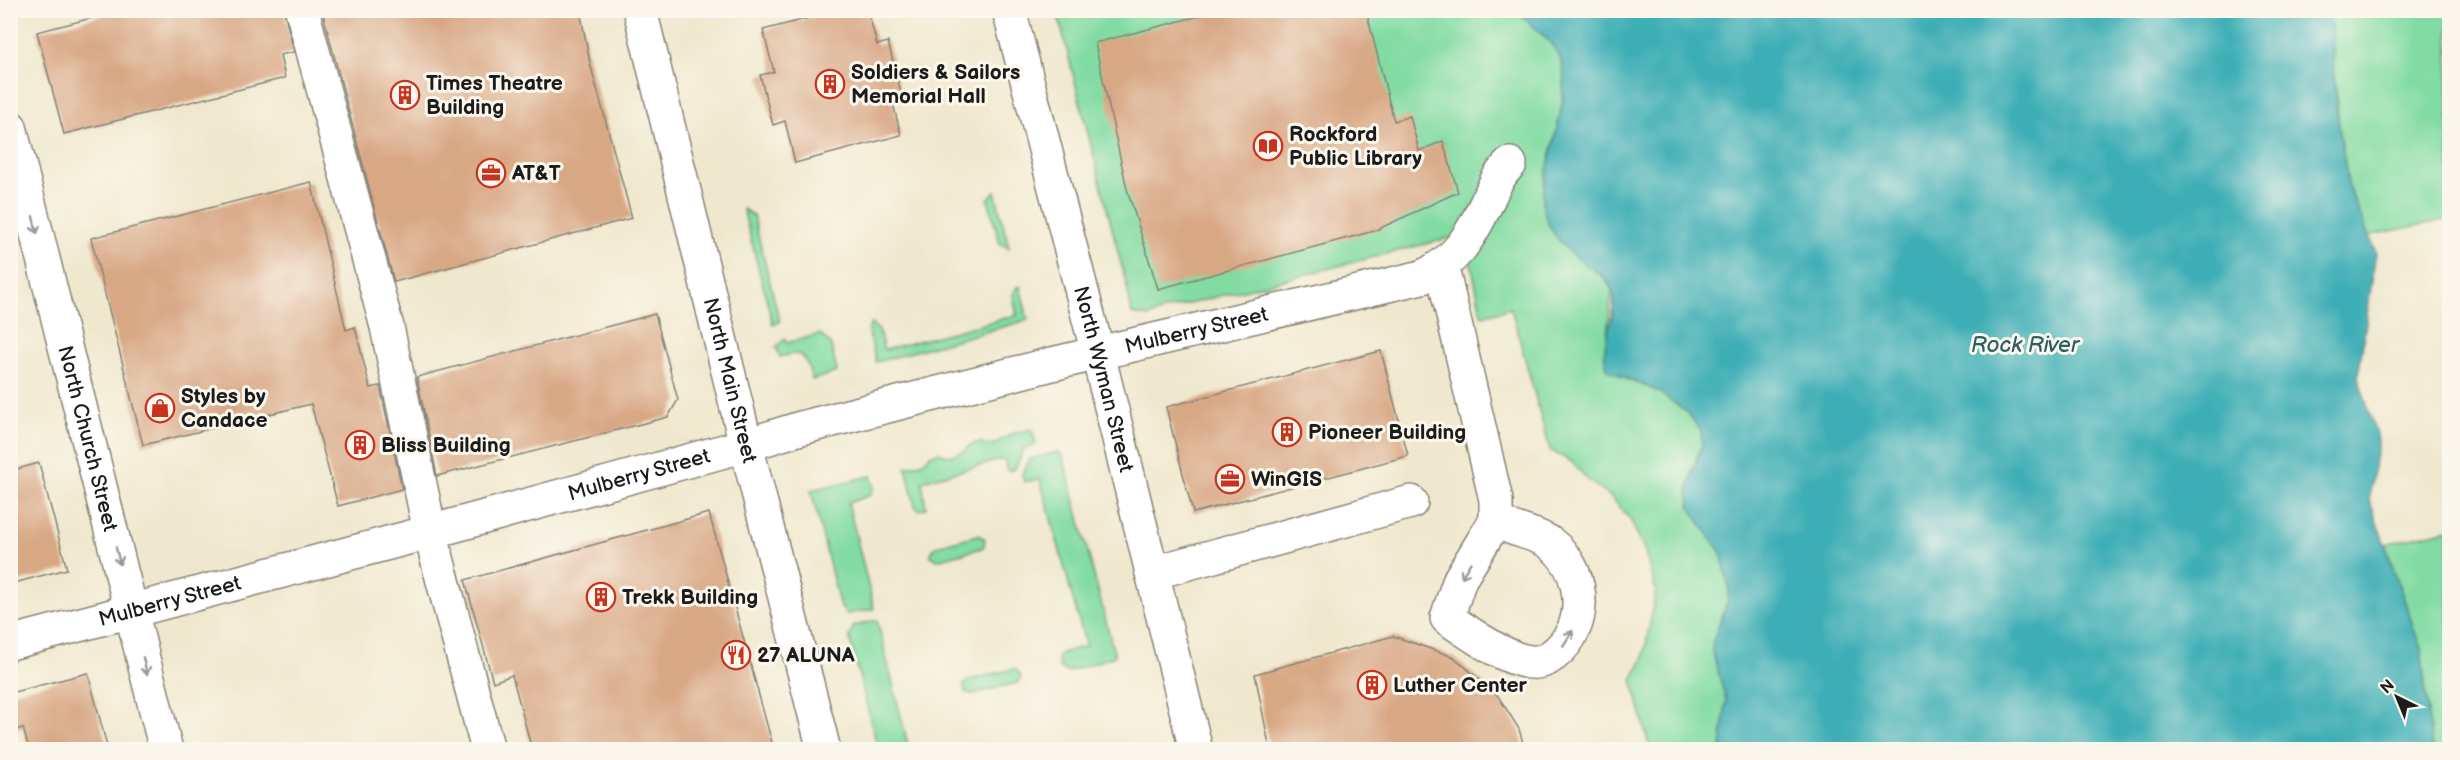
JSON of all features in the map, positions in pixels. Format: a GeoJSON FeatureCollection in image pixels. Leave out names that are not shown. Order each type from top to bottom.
{"type":"FeatureCollection","features":[{"type":"Feature","properties":{"kind":"street"},"geometry":{"type":"LineString","coordinates":[[302,10],[387,327],[430,532],[488,750]]}},
{"type":"Feature","properties":{"kind":"street","name":"North Main Street"},"geometry":{"type":"LineString","coordinates":[[640,10],[746,445],[824,750]]}},
{"type":"Feature","properties":{"kind":"street","name":"North Wyman Street"},"geometry":{"type":"LineString","coordinates":[[1009,10],[1098,354],[1196,750]]}},
{"type":"Feature","properties":{"kind":"street","name":"North Church Street"},"geometry":{"type":"LineString","coordinates":[[10,127],[166,750]]}},
{"type":"Feature","properties":{"kind":"street"},"geometry":{"type":"LineString","coordinates":[[1496,520],[1509,528],[1550,543],[1562,555],[1575,574],[1580,607],[1568,641],[1551,657],[1536,663],[1491,647],[1447,618],[1460,579],[1496,520],[1496,500],[1442,268],[1471,235],[1500,174],[1510,164]]}},
{"type":"Feature","properties":{"kind":"street","name":"Mulberry Street"},"geometry":{"type":"LineString","coordinates":[[10,643],[131,609],[430,532],[801,428],[1098,354],[1422,278],[1442,268]]}},
{"type":"Feature","properties":{"kind":"street"},"geometry":{"type":"LineString","coordinates":[[1152,573],[1412,502]]}},
{"type":"Feature","properties":{"kind":"green space"},"geometry":{"type":"Polygon","coordinates":[[[1057,11],[1516,11],[1547,39],[1560,58],[1564,85],[1542,204],[1612,290],[1607,335],[1619,376],[1659,392],[1686,412],[1701,430],[1702,445],[1693,467],[1688,490],[1691,509],[1722,553],[1729,588],[1722,618],[1718,670],[1726,700],[1721,749],[1650,749],[1632,679],[1643,660],[1656,591],[1644,549],[1630,519],[1611,497],[1589,481],[1572,462],[1550,450],[1511,308],[1482,316],[1465,234],[1165,310],[1148,317],[1132,314],[1057,11]]]}},
{"type":"Feature","properties":{"kind":"green space"},"geometry":{"type":"Polygon","coordinates":[[[2329,11],[2449,11],[2449,219],[2368,236],[2349,189],[2339,125],[2329,11]]]}},
{"type":"Feature","properties":{"kind":"green space"},"geometry":{"type":"Polygon","coordinates":[[[995,191],[1009,248],[1000,244],[988,199],[995,191]]]}},
{"type":"Feature","properties":{"kind":"green space"},"geometry":{"type":"Polygon","coordinates":[[[743,209],[753,215],[780,322],[773,324],[743,209]]]}},
{"type":"Feature","properties":{"kind":"green space"},"geometry":{"type":"Polygon","coordinates":[[[1020,286],[1028,320],[876,362],[868,330],[871,324],[879,330],[884,350],[1017,315],[1013,295],[1016,288],[1020,286]]]}},
{"type":"Feature","properties":{"kind":"green space"},"geometry":{"type":"Polygon","coordinates":[[[820,334],[831,345],[837,372],[812,380],[803,357],[795,354],[780,357],[776,347],[785,339],[787,343],[820,334]]]}},
{"type":"Feature","properties":{"kind":"green space"},"geometry":{"type":"Polygon","coordinates":[[[1032,429],[1036,445],[1024,449],[1015,469],[1008,471],[1004,459],[922,481],[926,508],[919,510],[915,506],[906,467],[924,462],[930,455],[940,452],[948,456],[963,452],[970,445],[979,442],[989,445],[1012,434],[1032,429]]]}},
{"type":"Feature","properties":{"kind":"green space"},"geometry":{"type":"Polygon","coordinates":[[[1058,452],[1063,456],[1115,656],[1067,672],[1059,667],[1058,657],[1062,653],[1086,646],[1040,479],[1024,482],[1022,474],[1030,459],[1058,452]]]}},
{"type":"Feature","properties":{"kind":"green space"},"geometry":{"type":"Polygon","coordinates":[[[871,476],[874,486],[871,495],[848,503],[874,609],[847,614],[840,607],[811,490],[871,476]]]}},
{"type":"Feature","properties":{"kind":"green space"},"geometry":{"type":"Polygon","coordinates":[[[2449,529],[2449,748],[2432,749],[2421,649],[2385,544],[2449,529]]]}},
{"type":"Feature","properties":{"kind":"green space"},"geometry":{"type":"Polygon","coordinates":[[[978,535],[985,539],[982,548],[937,560],[931,556],[936,546],[978,535]]]}},
{"type":"Feature","properties":{"kind":"green space"},"geometry":{"type":"Polygon","coordinates":[[[877,620],[909,749],[878,749],[849,636],[854,626],[877,620]]]}},
{"type":"Feature","properties":{"kind":"green space"},"geometry":{"type":"Polygon","coordinates":[[[1013,669],[1017,670],[1021,677],[1017,683],[972,694],[965,692],[964,684],[970,680],[1013,669]]]}},
{"type":"Feature","properties":{"kind":"water","name":"Rock River"},"geometry":{"type":"Polygon","coordinates":[[[1516,11],[2329,11],[2336,108],[2349,189],[2376,252],[2358,377],[2378,440],[2369,499],[2421,649],[2432,749],[1721,749],[1726,700],[1712,651],[1713,641],[1728,600],[1729,588],[1721,553],[1691,509],[1688,490],[1702,445],[1701,430],[1686,412],[1659,392],[1608,370],[1605,350],[1613,309],[1612,289],[1604,278],[1578,259],[1558,240],[1549,225],[1543,207],[1544,184],[1561,109],[1563,69],[1560,58],[1552,45],[1516,11]]]}},
{"type":"Feature","properties":{"kind":"building"},"geometry":{"type":"Polygon","coordinates":[[[123,10],[284,10],[294,52],[280,55],[285,78],[64,134],[37,32],[123,10]]]}},
{"type":"Feature","properties":{"kind":"building","name":"AT&T"},"geometry":{"type":"Polygon","coordinates":[[[322,10],[580,10],[590,63],[632,218],[394,282],[322,10]]]}},
{"type":"Feature","properties":{"kind":"building","name":"Soldiers & Sailors Memorial Hall"},"geometry":{"type":"Polygon","coordinates":[[[840,10],[868,10],[877,45],[888,42],[901,93],[891,96],[901,135],[795,163],[785,121],[773,125],[760,75],[774,72],[763,30],[840,10]]]}},
{"type":"Feature","properties":{"kind":"building","name":"Rockford Public Library"},"geometry":{"type":"Polygon","coordinates":[[[1222,10],[1366,10],[1394,121],[1410,116],[1419,151],[1443,141],[1458,192],[1374,231],[1158,289],[1127,189],[1095,43],[1222,10]]]}},
{"type":"Feature","properties":{"kind":"building"},"geometry":{"type":"Polygon","coordinates":[[[311,182],[346,330],[355,327],[370,388],[380,386],[402,489],[338,506],[311,404],[143,445],[91,238],[311,182]]]}},
{"type":"Feature","properties":{"kind":"building"},"geometry":{"type":"Polygon","coordinates":[[[655,314],[678,400],[668,417],[437,476],[417,377],[655,314]]]}},
{"type":"Feature","properties":{"kind":"building","name":"Pioneer Building"},"geometry":{"type":"Polygon","coordinates":[[[1381,351],[1408,456],[1193,513],[1166,407],[1381,351]]]}},
{"type":"Feature","properties":{"kind":"building"},"geometry":{"type":"Polygon","coordinates":[[[39,463],[67,569],[10,584],[10,471],[39,463]]]}},
{"type":"Feature","properties":{"kind":"building"},"geometry":{"type":"Polygon","coordinates":[[[709,513],[774,750],[532,750],[512,675],[493,682],[465,580],[709,513]]]}},
{"type":"Feature","properties":{"kind":"building","name":"Luther Center"},"geometry":{"type":"Polygon","coordinates":[[[1393,636],[1454,657],[1498,696],[1519,729],[1525,750],[1270,750],[1255,674],[1393,636]]]}},
{"type":"Feature","properties":{"kind":"building"},"geometry":{"type":"Polygon","coordinates":[[[88,673],[108,750],[29,750],[23,728],[10,731],[10,693],[88,673]]]}},
{"type":"Feature","properties":{"kind":"place","name":"Soldiers & Sailors Memorial Hall"},"geometry":{"type":"Point","coordinates":[830,84]}},
{"type":"Feature","properties":{"kind":"place","name":"Times Theatre Building"},"geometry":{"type":"Point","coordinates":[405,95]}},
{"type":"Feature","properties":{"kind":"place","name":"Rockford Public Library"},"geometry":{"type":"Point","coordinates":[1268,146]}},
{"type":"Feature","properties":{"kind":"place","name":"AT&T"},"geometry":{"type":"Point","coordinates":[491,173]}},
{"type":"Feature","properties":{"kind":"place","name":"Styles by Candace"},"geometry":{"type":"Point","coordinates":[160,408]}},
{"type":"Feature","properties":{"kind":"place","name":"Pioneer Building"},"geometry":{"type":"Point","coordinates":[1287,432]}},
{"type":"Feature","properties":{"kind":"place","name":"Bliss Building"},"geometry":{"type":"Point","coordinates":[360,445]}},
{"type":"Feature","properties":{"kind":"place","name":"WinGIS"},"geometry":{"type":"Point","coordinates":[1230,479]}},
{"type":"Feature","properties":{"kind":"place","name":"Trekk Building"},"geometry":{"type":"Point","coordinates":[601,597]}},
{"type":"Feature","properties":{"kind":"place","name":"27 ALUNA"},"geometry":{"type":"Point","coordinates":[736,655]}},
{"type":"Feature","properties":{"kind":"place","name":"Luther Center"},"geometry":{"type":"Point","coordinates":[1372,685]}}]}
